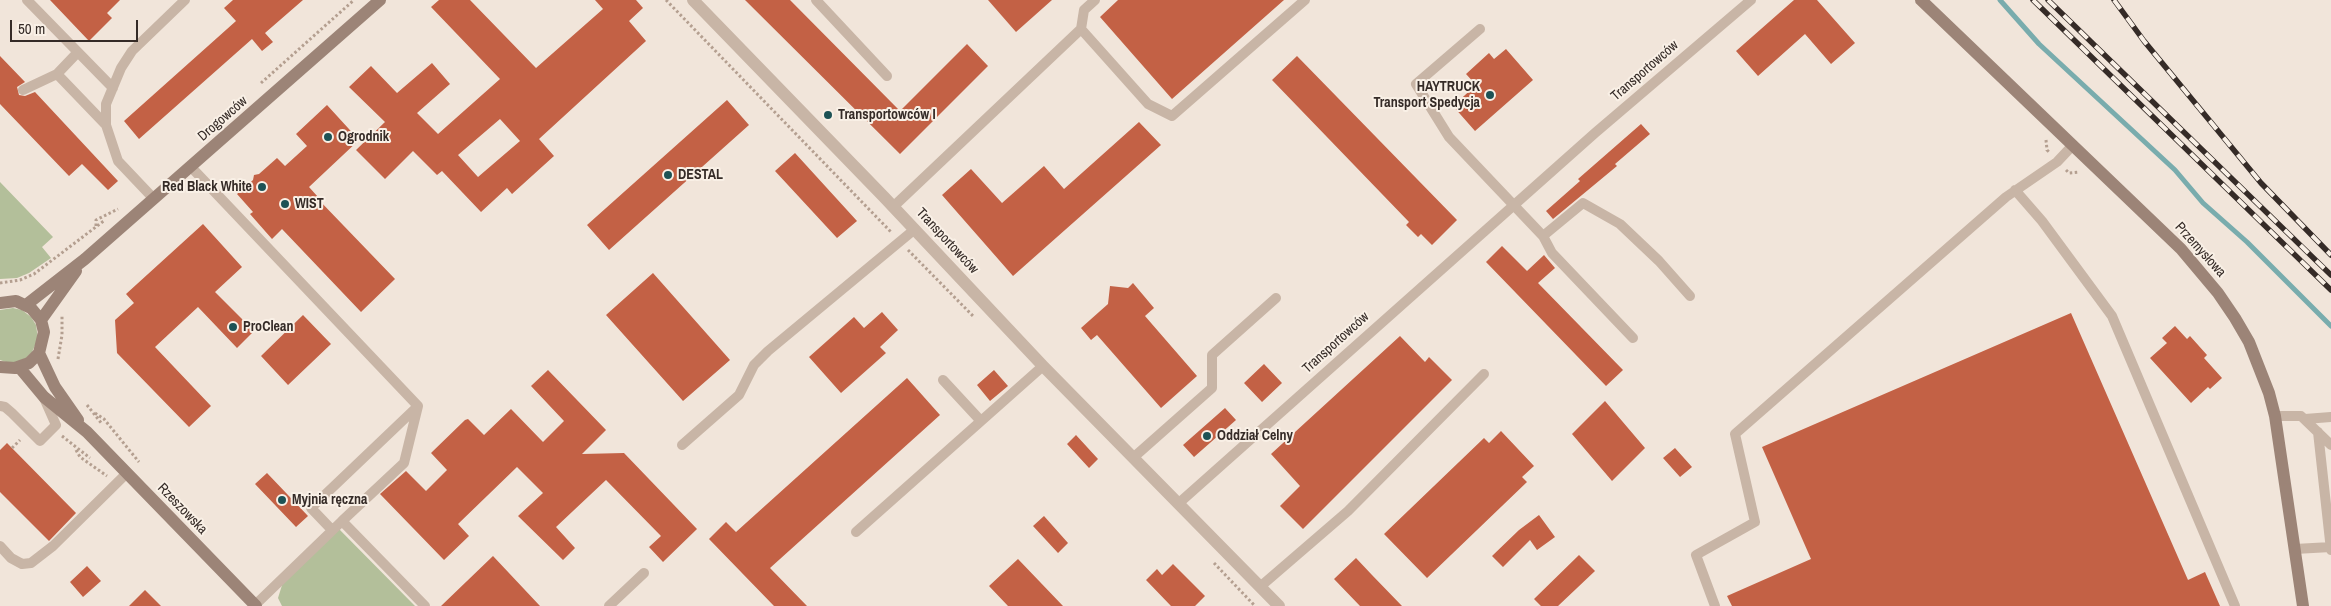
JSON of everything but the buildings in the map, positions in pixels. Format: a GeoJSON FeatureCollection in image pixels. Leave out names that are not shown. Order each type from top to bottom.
{"type":"FeatureCollection","features":[{"type":"Feature","properties":{"kind":"street","name":"Drogowców"},"geometry":{"type":"LineString","coordinates":[[26,304],[85,259],[380,0]]}},
{"type":"Feature","properties":{"kind":"street","name":"Transportowców"},"geometry":{"type":"LineString","coordinates":[[693,0],[1043,366],[1279,606]]}},
{"type":"Feature","properties":{"kind":"street","name":"Przemysłowa"},"geometry":{"type":"LineString","coordinates":[[1921,0],[2182,249],[2218,292],[2249,342],[2269,393],[2275,416],[2304,606]]}},
{"type":"Feature","properties":{"kind":"street","name":"Drogowców"},"geometry":{"type":"LineString","coordinates":[[41,320],[85,259]]}},
{"type":"Feature","properties":{"kind":"street"},"geometry":{"type":"LineString","coordinates":[[0,303],[16,301],[26,304],[41,320],[44,332],[39,353],[29,363],[19,368],[0,367]]}},
{"type":"Feature","properties":{"kind":"street","name":"Rzeszowska"},"geometry":{"type":"LineString","coordinates":[[39,353],[55,386],[87,432]]}},
{"type":"Feature","properties":{"kind":"street","name":"Rzeszowska"},"geometry":{"type":"LineString","coordinates":[[19,368],[44,397],[87,432],[256,606]]}},
{"type":"Feature","properties":{"kind":"lane"},"geometry":{"type":"LineString","coordinates":[[26,0],[113,88]]}},
{"type":"Feature","properties":{"kind":"lane"},"geometry":{"type":"LineString","coordinates":[[154,199],[118,161],[106,125],[106,104],[121,68],[132,51],[185,0]]}},
{"type":"Feature","properties":{"kind":"lane"},"geometry":{"type":"LineString","coordinates":[[816,0],[887,76]]}},
{"type":"Feature","properties":{"kind":"lane"},"geometry":{"type":"LineString","coordinates":[[893,207],[1081,29],[1084,10],[1095,0]]}},
{"type":"Feature","properties":{"kind":"lane"},"geometry":{"type":"LineString","coordinates":[[1081,29],[1148,104],[1172,116],[1305,0]]}},
{"type":"Feature","properties":{"kind":"lane","name":"Transportowców"},"geometry":{"type":"LineString","coordinates":[[1179,503],[1595,133],[1751,0]]}},
{"type":"Feature","properties":{"kind":"lane"},"geometry":{"type":"LineString","coordinates":[[1480,29],[1416,84],[1449,137],[1543,236],[1552,253],[1633,338]]}},
{"type":"Feature","properties":{"kind":"lane"},"geometry":{"type":"LineString","coordinates":[[23,90],[57,74],[78,52]]}},
{"type":"Feature","properties":{"kind":"lane"},"geometry":{"type":"LineString","coordinates":[[57,74],[106,125]]}},
{"type":"Feature","properties":{"kind":"lane"},"geometry":{"type":"LineString","coordinates":[[1715,606],[1696,555],[1755,522],[1735,434],[2015,190],[2058,161],[2073,145]]}},
{"type":"Feature","properties":{"kind":"lane"},"geometry":{"type":"LineString","coordinates":[[191,167],[418,406]]}},
{"type":"Feature","properties":{"kind":"lane"},"geometry":{"type":"LineString","coordinates":[[2015,190],[2042,220],[2112,316],[2235,606]]}},
{"type":"Feature","properties":{"kind":"lane"},"geometry":{"type":"LineString","coordinates":[[1543,236],[1583,203],[1620,224],[1659,260],[1690,296]]}},
{"type":"Feature","properties":{"kind":"lane"},"geometry":{"type":"LineString","coordinates":[[682,445],[739,395],[754,365],[768,351],[915,230]]}},
{"type":"Feature","properties":{"kind":"lane"},"geometry":{"type":"LineString","coordinates":[[1134,457],[1212,388],[1212,355],[1276,298]]}},
{"type":"Feature","properties":{"kind":"lane"},"geometry":{"type":"LineString","coordinates":[[856,532],[1043,366]]}},
{"type":"Feature","properties":{"kind":"lane"},"geometry":{"type":"LineString","coordinates":[[1261,586],[1348,511],[1484,374]]}},
{"type":"Feature","properties":{"kind":"lane"},"geometry":{"type":"LineString","coordinates":[[943,380],[980,420]]}},
{"type":"Feature","properties":{"kind":"lane"},"geometry":{"type":"LineString","coordinates":[[0,406],[5,407],[40,440],[56,425],[44,397]]}},
{"type":"Feature","properties":{"kind":"lane"},"geometry":{"type":"LineString","coordinates":[[256,606],[332,530],[404,463],[418,406]]}},
{"type":"Feature","properties":{"kind":"lane"},"geometry":{"type":"LineString","coordinates":[[332,530],[311,508],[418,406]]}},
{"type":"Feature","properties":{"kind":"lane"},"geometry":{"type":"LineString","coordinates":[[2275,416],[2301,416],[2331,445]]}},
{"type":"Feature","properties":{"kind":"lane"},"geometry":{"type":"LineString","coordinates":[[2305,419],[2331,417]]}},
{"type":"Feature","properties":{"kind":"lane"},"geometry":{"type":"LineString","coordinates":[[2295,549],[2331,548],[2318,432]]}},
{"type":"Feature","properties":{"kind":"lane"},"geometry":{"type":"LineString","coordinates":[[0,546],[11,558],[22,564],[31,562],[53,546],[127,473]]}},
{"type":"Feature","properties":{"kind":"lane"},"geometry":{"type":"LineString","coordinates":[[342,521],[425,606]]}},
{"type":"Feature","properties":{"kind":"lane"},"geometry":{"type":"LineString","coordinates":[[609,606],[644,572]]}},
{"type":"Feature","properties":{"kind":"path"},"geometry":{"type":"LineString","coordinates":[[666,0],[978,320]]}},
{"type":"Feature","properties":{"kind":"path"},"geometry":{"type":"LineString","coordinates":[[2042,133],[2046,139],[2047,150],[2069,173],[2083,173]]}},
{"type":"Feature","properties":{"kind":"path"},"geometry":{"type":"LineString","coordinates":[[0,283],[20,280],[34,274],[96,226]]}},
{"type":"Feature","properties":{"kind":"path"},"geometry":{"type":"LineString","coordinates":[[58,365],[63,309]]}},
{"type":"Feature","properties":{"kind":"path"},"geometry":{"type":"LineString","coordinates":[[93,412],[104,419],[121,442],[143,466]]}},
{"type":"Feature","properties":{"kind":"path"},"geometry":{"type":"LineString","coordinates":[[12,448],[16,445]]}},
{"type":"Feature","properties":{"kind":"path"},"geometry":{"type":"LineString","coordinates":[[1209,558],[1255,606]]}},
{"type":"Feature","properties":{"kind":"green space"},"geometry":{"type":"Polygon","coordinates":[[[0,182],[53,237],[42,247],[51,258],[29,273],[17,278],[0,279],[0,182]]]}},
{"type":"Feature","properties":{"kind":"green space"},"geometry":{"type":"Polygon","coordinates":[[[13,308],[22,310],[31,317],[36,325],[38,339],[32,352],[26,358],[14,363],[0,360],[0,310],[13,308]]]}},
{"type":"Feature","properties":{"kind":"green space"},"geometry":{"type":"Polygon","coordinates":[[[339,529],[415,606],[282,606],[278,598],[283,582],[339,529]]]}},
{"type":"Feature","properties":{"kind":"waterway"},"geometry":{"type":"LineString","coordinates":[[2000,0],[2039,44],[2175,170],[2203,203],[2247,242],[2331,326]]}},
{"type":"Feature","properties":{"kind":"railway"},"geometry":{"type":"LineString","coordinates":[[2033,0],[2331,290]]}},
{"type":"Feature","properties":{"kind":"railway"},"geometry":{"type":"LineString","coordinates":[[2048,0],[2331,275]]}},
{"type":"Feature","properties":{"kind":"railway"},"geometry":{"type":"LineString","coordinates":[[2114,0],[2144,41],[2261,183],[2331,255]]}},
{"type":"Feature","properties":{"kind":"place","name":"HAYTRUCK Transport Spedycja"},"geometry":{"type":"Point","coordinates":[1490,95]}},
{"type":"Feature","properties":{"kind":"place","name":"Transportowców I"},"geometry":{"type":"Point","coordinates":[828,115]}},
{"type":"Feature","properties":{"kind":"place","name":"Ogrodnik"},"geometry":{"type":"Point","coordinates":[328,137]}},
{"type":"Feature","properties":{"kind":"place","name":"DESTAL"},"geometry":{"type":"Point","coordinates":[668,175]}},
{"type":"Feature","properties":{"kind":"place","name":"Red Black White"},"geometry":{"type":"Point","coordinates":[262,187]}},
{"type":"Feature","properties":{"kind":"place","name":"WIST"},"geometry":{"type":"Point","coordinates":[285,204]}},
{"type":"Feature","properties":{"kind":"place","name":"ProClean"},"geometry":{"type":"Point","coordinates":[233,327]}},
{"type":"Feature","properties":{"kind":"place","name":"Oddział Celny"},"geometry":{"type":"Point","coordinates":[1207,436]}},
{"type":"Feature","properties":{"kind":"place","name":"Myjnia ręczna"},"geometry":{"type":"Point","coordinates":[282,500]}}]}
